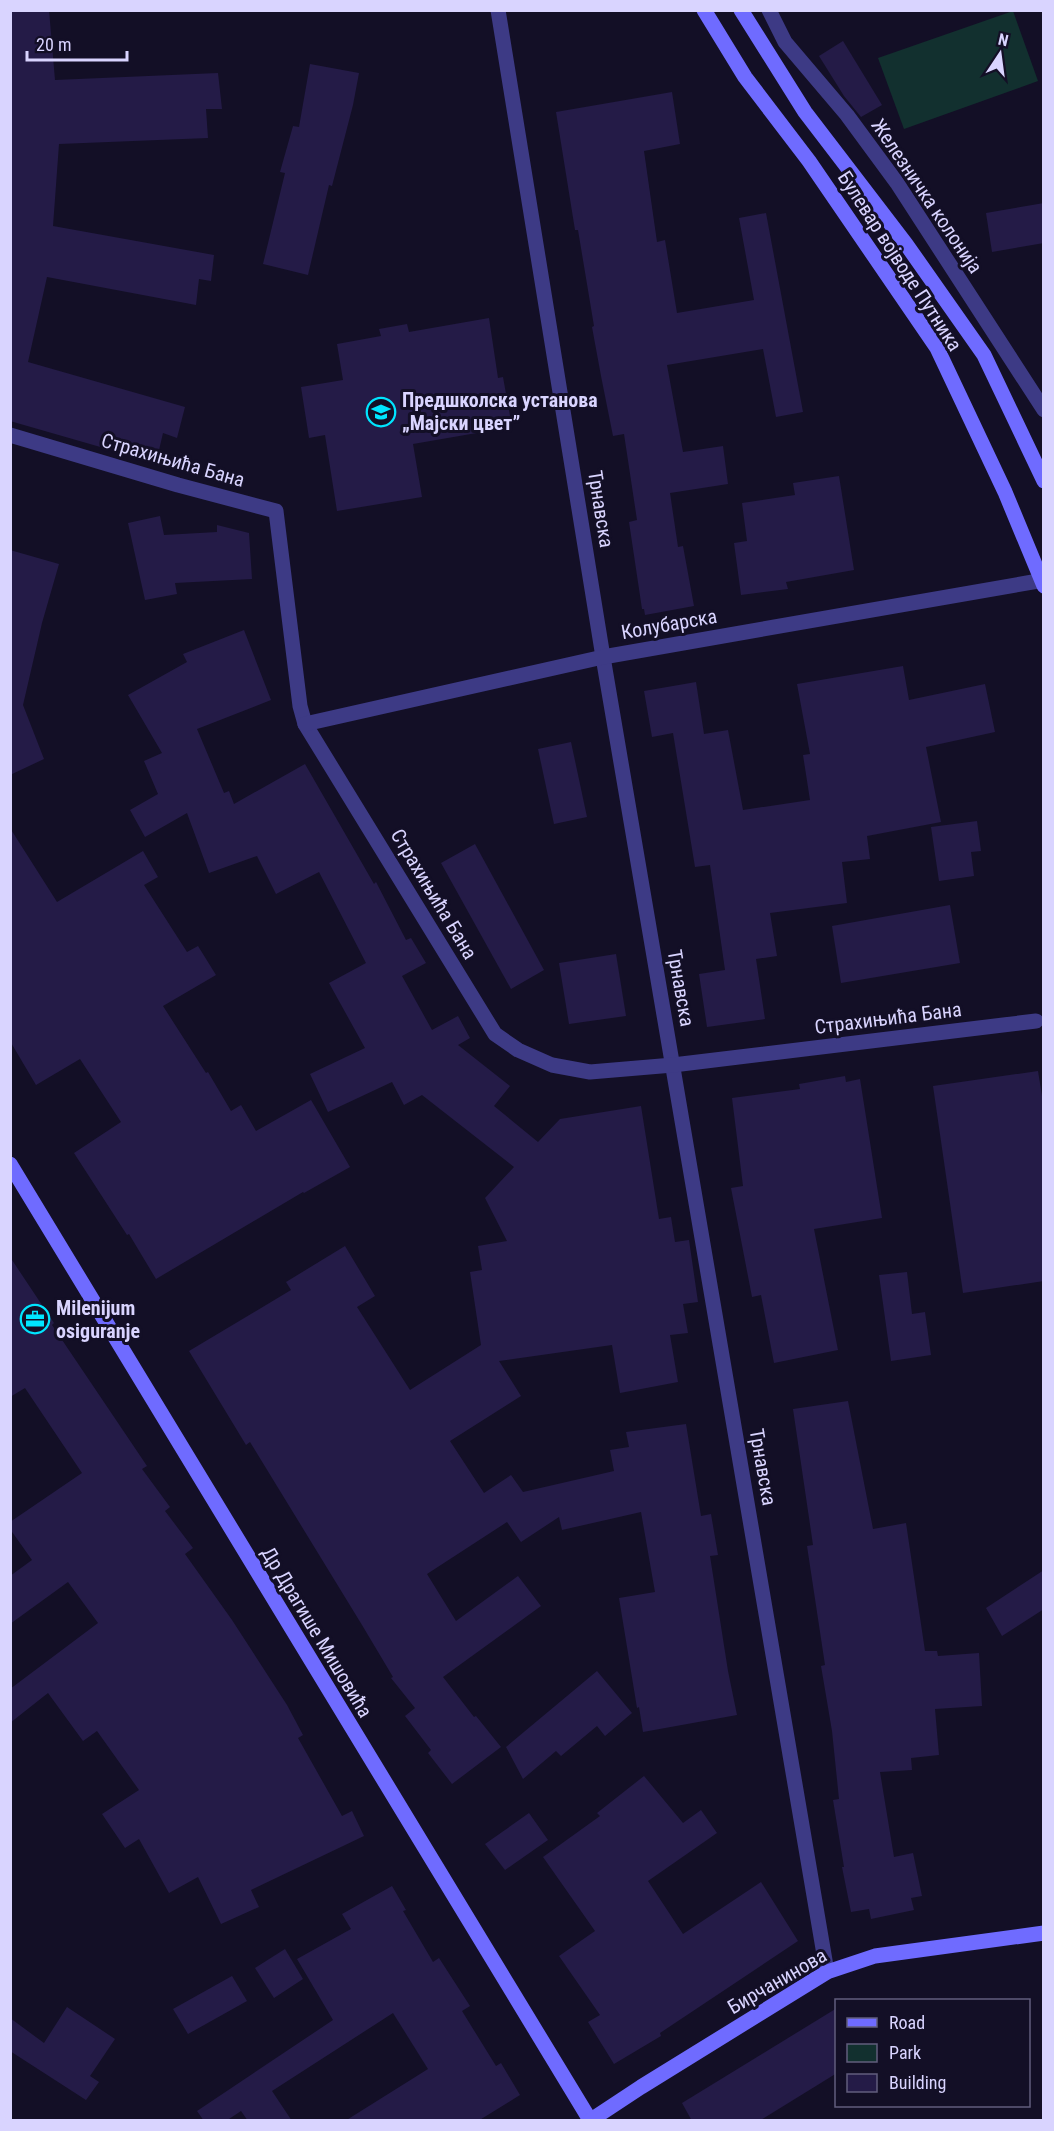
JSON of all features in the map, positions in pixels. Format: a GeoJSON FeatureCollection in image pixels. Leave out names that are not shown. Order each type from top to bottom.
{"type":"FeatureCollection","features":[{"type":"Feature","properties":{"kind":"main road","name":"Булевар војводе Путника"},"geometry":{"type":"LineString","coordinates":[[704,10],[745,77],[809,161],[937,348],[1005,492],[1043,582]]}},
{"type":"Feature","properties":{"kind":"main road","name":"Булевар војводе Путника"},"geometry":{"type":"LineString","coordinates":[[741,10],[804,112],[906,244],[984,355],[1044,481]]}},
{"type":"Feature","properties":{"kind":"main road","name":"Др Драгише Мишовића"},"geometry":{"type":"LineString","coordinates":[[10,1164],[590,2121]]}},
{"type":"Feature","properties":{"kind":"main road","name":"Бирчанинова"},"geometry":{"type":"LineString","coordinates":[[590,2121],[828,1972],[875,1956],[1044,1933]]}},
{"type":"Feature","properties":{"kind":"street","name":"Трнавска"},"geometry":{"type":"LineString","coordinates":[[498,10],[603,657],[828,1972]]}},
{"type":"Feature","properties":{"kind":"street","name":"Железничка колонија"},"geometry":{"type":"LineString","coordinates":[[769,10],[785,42],[847,115],[897,183],[1044,410]]}},
{"type":"Feature","properties":{"kind":"street","name":"Страхињића Бана"},"geometry":{"type":"LineString","coordinates":[[10,435],[178,485],[276,511],[300,706],[305,724],[495,1034],[518,1050],[552,1065],[590,1072],[673,1065],[1036,1021]]}},
{"type":"Feature","properties":{"kind":"street","name":"Колубарска"},"geometry":{"type":"LineString","coordinates":[[305,724],[603,657],[1043,582]]}},
{"type":"Feature","properties":{"kind":"green space"},"geometry":{"type":"Polygon","coordinates":[[[1013,11],[1038,81],[904,129],[878,58],[1013,11]]]}},
{"type":"Feature","properties":{"kind":"building"},"geometry":{"type":"Polygon","coordinates":[[[10,10],[49,10],[55,80],[218,73],[222,109],[206,109],[208,138],[59,144],[53,226],[214,255],[211,281],[199,279],[196,305],[47,277],[28,362],[185,407],[177,438],[163,433],[156,463],[10,421],[10,10]]]}},
{"type":"Feature","properties":{"kind":"building"},"geometry":{"type":"Polygon","coordinates":[[[843,41],[882,105],[861,117],[844,96],[819,56],[843,41]]]}},
{"type":"Feature","properties":{"kind":"building"},"geometry":{"type":"Polygon","coordinates":[[[310,64],[359,73],[353,105],[332,186],[329,185],[308,275],[263,264],[285,173],[280,172],[293,126],[299,127],[310,64]]]}},
{"type":"Feature","properties":{"kind":"building"},"geometry":{"type":"Polygon","coordinates":[[[672,92],[680,144],[644,151],[657,242],[665,240],[677,313],[754,300],[739,218],[766,213],[803,412],[776,417],[763,349],[667,365],[683,452],[723,446],[728,484],[670,493],[678,547],[683,546],[694,606],[645,615],[642,609],[629,522],[637,520],[624,434],[613,436],[556,112],[672,92]]]}},
{"type":"Feature","properties":{"kind":"building"},"geometry":{"type":"Polygon","coordinates":[[[1044,203],[1044,243],[992,252],[986,213],[1044,203]]]}},
{"type":"Feature","properties":{"kind":"building"},"geometry":{"type":"Polygon","coordinates":[[[489,318],[498,378],[503,377],[512,427],[413,444],[422,497],[337,511],[325,435],[309,438],[301,387],[343,380],[337,344],[381,336],[379,329],[407,324],[409,332],[489,318]]]}},
{"type":"Feature","properties":{"kind":"building"},"geometry":{"type":"Polygon","coordinates":[[[839,476],[854,570],[786,582],[788,589],[741,595],[734,543],[747,541],[742,503],[795,495],[793,483],[839,476]]]}},
{"type":"Feature","properties":{"kind":"building"},"geometry":{"type":"Polygon","coordinates":[[[160,516],[164,535],[217,532],[217,525],[249,533],[252,579],[175,583],[177,594],[145,600],[128,523],[160,516]]]}},
{"type":"Feature","properties":{"kind":"building"},"geometry":{"type":"Polygon","coordinates":[[[10,550],[59,564],[42,623],[23,705],[44,759],[10,775],[10,550]]]}},
{"type":"Feature","properties":{"kind":"building"},"geometry":{"type":"Polygon","coordinates":[[[244,630],[271,700],[197,729],[224,793],[229,791],[234,804],[305,764],[374,884],[376,882],[406,940],[411,938],[426,963],[402,976],[432,1030],[458,1016],[470,1038],[458,1045],[510,1086],[494,1106],[538,1142],[560,1119],[641,1106],[659,1219],[671,1217],[675,1242],[689,1240],[698,1302],[683,1304],[688,1333],[670,1335],[678,1382],[620,1393],[612,1345],[499,1361],[521,1396],[450,1441],[484,1493],[511,1475],[523,1492],[614,1471],[610,1450],[629,1447],[626,1432],[686,1424],[701,1516],[711,1514],[718,1555],[710,1556],[737,1715],[643,1732],[619,1598],[655,1592],[641,1512],[562,1530],[559,1517],[521,1542],[507,1522],[427,1574],[456,1621],[518,1576],[541,1606],[443,1677],[501,1747],[452,1784],[428,1753],[431,1750],[405,1716],[415,1708],[391,1678],[393,1677],[362,1625],[250,1442],[246,1445],[189,1351],[291,1290],[286,1282],[345,1246],[375,1296],[357,1307],[410,1390],[481,1345],[470,1272],[482,1270],[478,1246],[507,1241],[485,1198],[514,1167],[422,1095],[404,1105],[392,1082],[328,1112],[310,1074],[365,1048],[329,983],[366,963],[319,872],[276,894],[257,856],[209,873],[187,813],[145,837],[130,810],[158,794],[144,761],[162,753],[128,695],[187,662],[183,654],[244,630]]]}},
{"type":"Feature","properties":{"kind":"building"},"geometry":{"type":"Polygon","coordinates":[[[903,666],[909,700],[985,684],[995,732],[926,747],[941,822],[867,836],[870,859],[842,862],[847,903],[770,913],[777,956],[756,959],[765,1019],[707,1027],[699,974],[725,970],[710,865],[695,867],[673,733],[652,737],[644,691],[696,682],[704,734],[728,730],[743,810],[810,800],[803,755],[810,754],[797,684],[903,666]]]}},
{"type":"Feature","properties":{"kind":"building"},"geometry":{"type":"Polygon","coordinates":[[[571,742],[587,817],[554,824],[538,749],[571,742]]]}},
{"type":"Feature","properties":{"kind":"building"},"geometry":{"type":"Polygon","coordinates":[[[977,821],[981,851],[971,852],[974,876],[939,881],[931,827],[977,821]]]}},
{"type":"Feature","properties":{"kind":"building"},"geometry":{"type":"Polygon","coordinates":[[[10,828],[57,902],[143,851],[158,877],[144,885],[187,952],[198,946],[216,975],[163,1006],[206,1073],[208,1072],[231,1111],[241,1105],[256,1131],[311,1100],[350,1167],[303,1192],[156,1279],[129,1234],[127,1235],[74,1153],[121,1122],[80,1059],[36,1085],[10,1041],[10,828]]]}},
{"type":"Feature","properties":{"kind":"building"},"geometry":{"type":"Polygon","coordinates":[[[475,844],[544,970],[511,989],[441,863],[475,844]]]}},
{"type":"Feature","properties":{"kind":"building"},"geometry":{"type":"Polygon","coordinates":[[[950,905],[960,963],[841,983],[832,926],[950,905]]]}},
{"type":"Feature","properties":{"kind":"building"},"geometry":{"type":"Polygon","coordinates":[[[616,954],[626,1016],[569,1024],[559,963],[616,954]]]}},
{"type":"Feature","properties":{"kind":"building"},"geometry":{"type":"Polygon","coordinates":[[[1038,1071],[1044,1108],[1044,1281],[963,1293],[933,1086],[1038,1071]]]}},
{"type":"Feature","properties":{"kind":"building"},"geometry":{"type":"Polygon","coordinates":[[[845,1076],[846,1082],[860,1079],[882,1218],[814,1229],[838,1350],[774,1363],[761,1295],[752,1297],[731,1188],[743,1186],[732,1098],[800,1089],[799,1084],[845,1076]]]}},
{"type":"Feature","properties":{"kind":"building"},"geometry":{"type":"Polygon","coordinates":[[[10,1257],[54,1323],[52,1325],[147,1466],[142,1469],[170,1507],[165,1511],[193,1548],[185,1554],[232,1620],[287,1705],[303,1735],[298,1738],[342,1816],[352,1811],[364,1836],[251,1890],[259,1907],[221,1924],[198,1877],[169,1893],[139,1839],[125,1848],[102,1814],[139,1790],[97,1731],[83,1741],[48,1693],[10,1723],[10,1689],[98,1623],[68,1582],[10,1624],[10,1576],[32,1560],[10,1529],[10,1522],[82,1473],[25,1388],[10,1397],[10,1257]]]}},
{"type":"Feature","properties":{"kind":"building"},"geometry":{"type":"Polygon","coordinates":[[[907,1272],[912,1314],[925,1312],[931,1355],[891,1361],[879,1275],[907,1272]]]}},
{"type":"Feature","properties":{"kind":"building"},"geometry":{"type":"Polygon","coordinates":[[[848,1401],[873,1529],[906,1523],[925,1651],[937,1651],[938,1656],[979,1653],[982,1706],[935,1709],[939,1755],[911,1758],[912,1770],[880,1772],[894,1857],[913,1853],[922,1896],[911,1898],[914,1910],[871,1919],[869,1909],[851,1912],[842,1867],[844,1867],[833,1800],[839,1799],[832,1731],[821,1666],[825,1665],[807,1546],[813,1545],[793,1409],[848,1401]]]}},
{"type":"Feature","properties":{"kind":"building"},"geometry":{"type":"Polygon","coordinates":[[[1044,1570],[1044,1609],[1002,1636],[986,1608],[1044,1570]]]}},
{"type":"Feature","properties":{"kind":"building"},"geometry":{"type":"Polygon","coordinates":[[[597,1671],[632,1713],[605,1736],[597,1726],[561,1756],[556,1751],[523,1779],[506,1747],[597,1671]]]}},
{"type":"Feature","properties":{"kind":"building"},"geometry":{"type":"Polygon","coordinates":[[[644,1776],[683,1823],[701,1810],[717,1833],[648,1881],[683,1934],[761,1882],[798,1941],[660,2033],[661,2036],[614,2064],[588,2022],[600,2015],[559,1956],[595,1931],[543,1857],[600,1816],[597,1813],[644,1776]]]}},
{"type":"Feature","properties":{"kind":"building"},"geometry":{"type":"Polygon","coordinates":[[[529,1813],[548,1840],[505,1870],[485,1844],[529,1813]]]}},
{"type":"Feature","properties":{"kind":"building"},"geometry":{"type":"Polygon","coordinates":[[[392,1886],[406,1910],[403,1911],[433,1962],[439,1958],[470,2006],[462,2011],[496,2066],[501,2063],[520,2095],[478,2121],[345,2121],[428,2069],[393,2013],[272,2091],[292,2121],[248,2121],[241,2111],[226,2121],[204,2121],[197,2111],[333,2020],[297,1959],[351,1929],[342,1914],[392,1886]]]}},
{"type":"Feature","properties":{"kind":"building"},"geometry":{"type":"Polygon","coordinates":[[[285,1949],[303,1979],[274,1998],[255,1968],[285,1949]]]}},
{"type":"Feature","properties":{"kind":"building"},"geometry":{"type":"Polygon","coordinates":[[[232,1976],[247,2001],[188,2034],[173,2009],[232,1976]]]}},
{"type":"Feature","properties":{"kind":"building"},"geometry":{"type":"Polygon","coordinates":[[[67,2007],[115,2039],[90,2076],[99,2082],[86,2100],[10,2051],[10,2018],[44,2043],[67,2007]]]}},
{"type":"Feature","properties":{"kind":"building"},"geometry":{"type":"Polygon","coordinates":[[[835,2009],[835,2074],[759,2121],[692,2121],[682,2103],[835,2009]]]}},
{"type":"Feature","properties":{"kind":"place","name":"Предшколска установа „Мајски цвет”"},"geometry":{"type":"Point","coordinates":[381,412]}},
{"type":"Feature","properties":{"kind":"place","name":"Milenijum osiguranje"},"geometry":{"type":"Point","coordinates":[35,1319]}}]}
